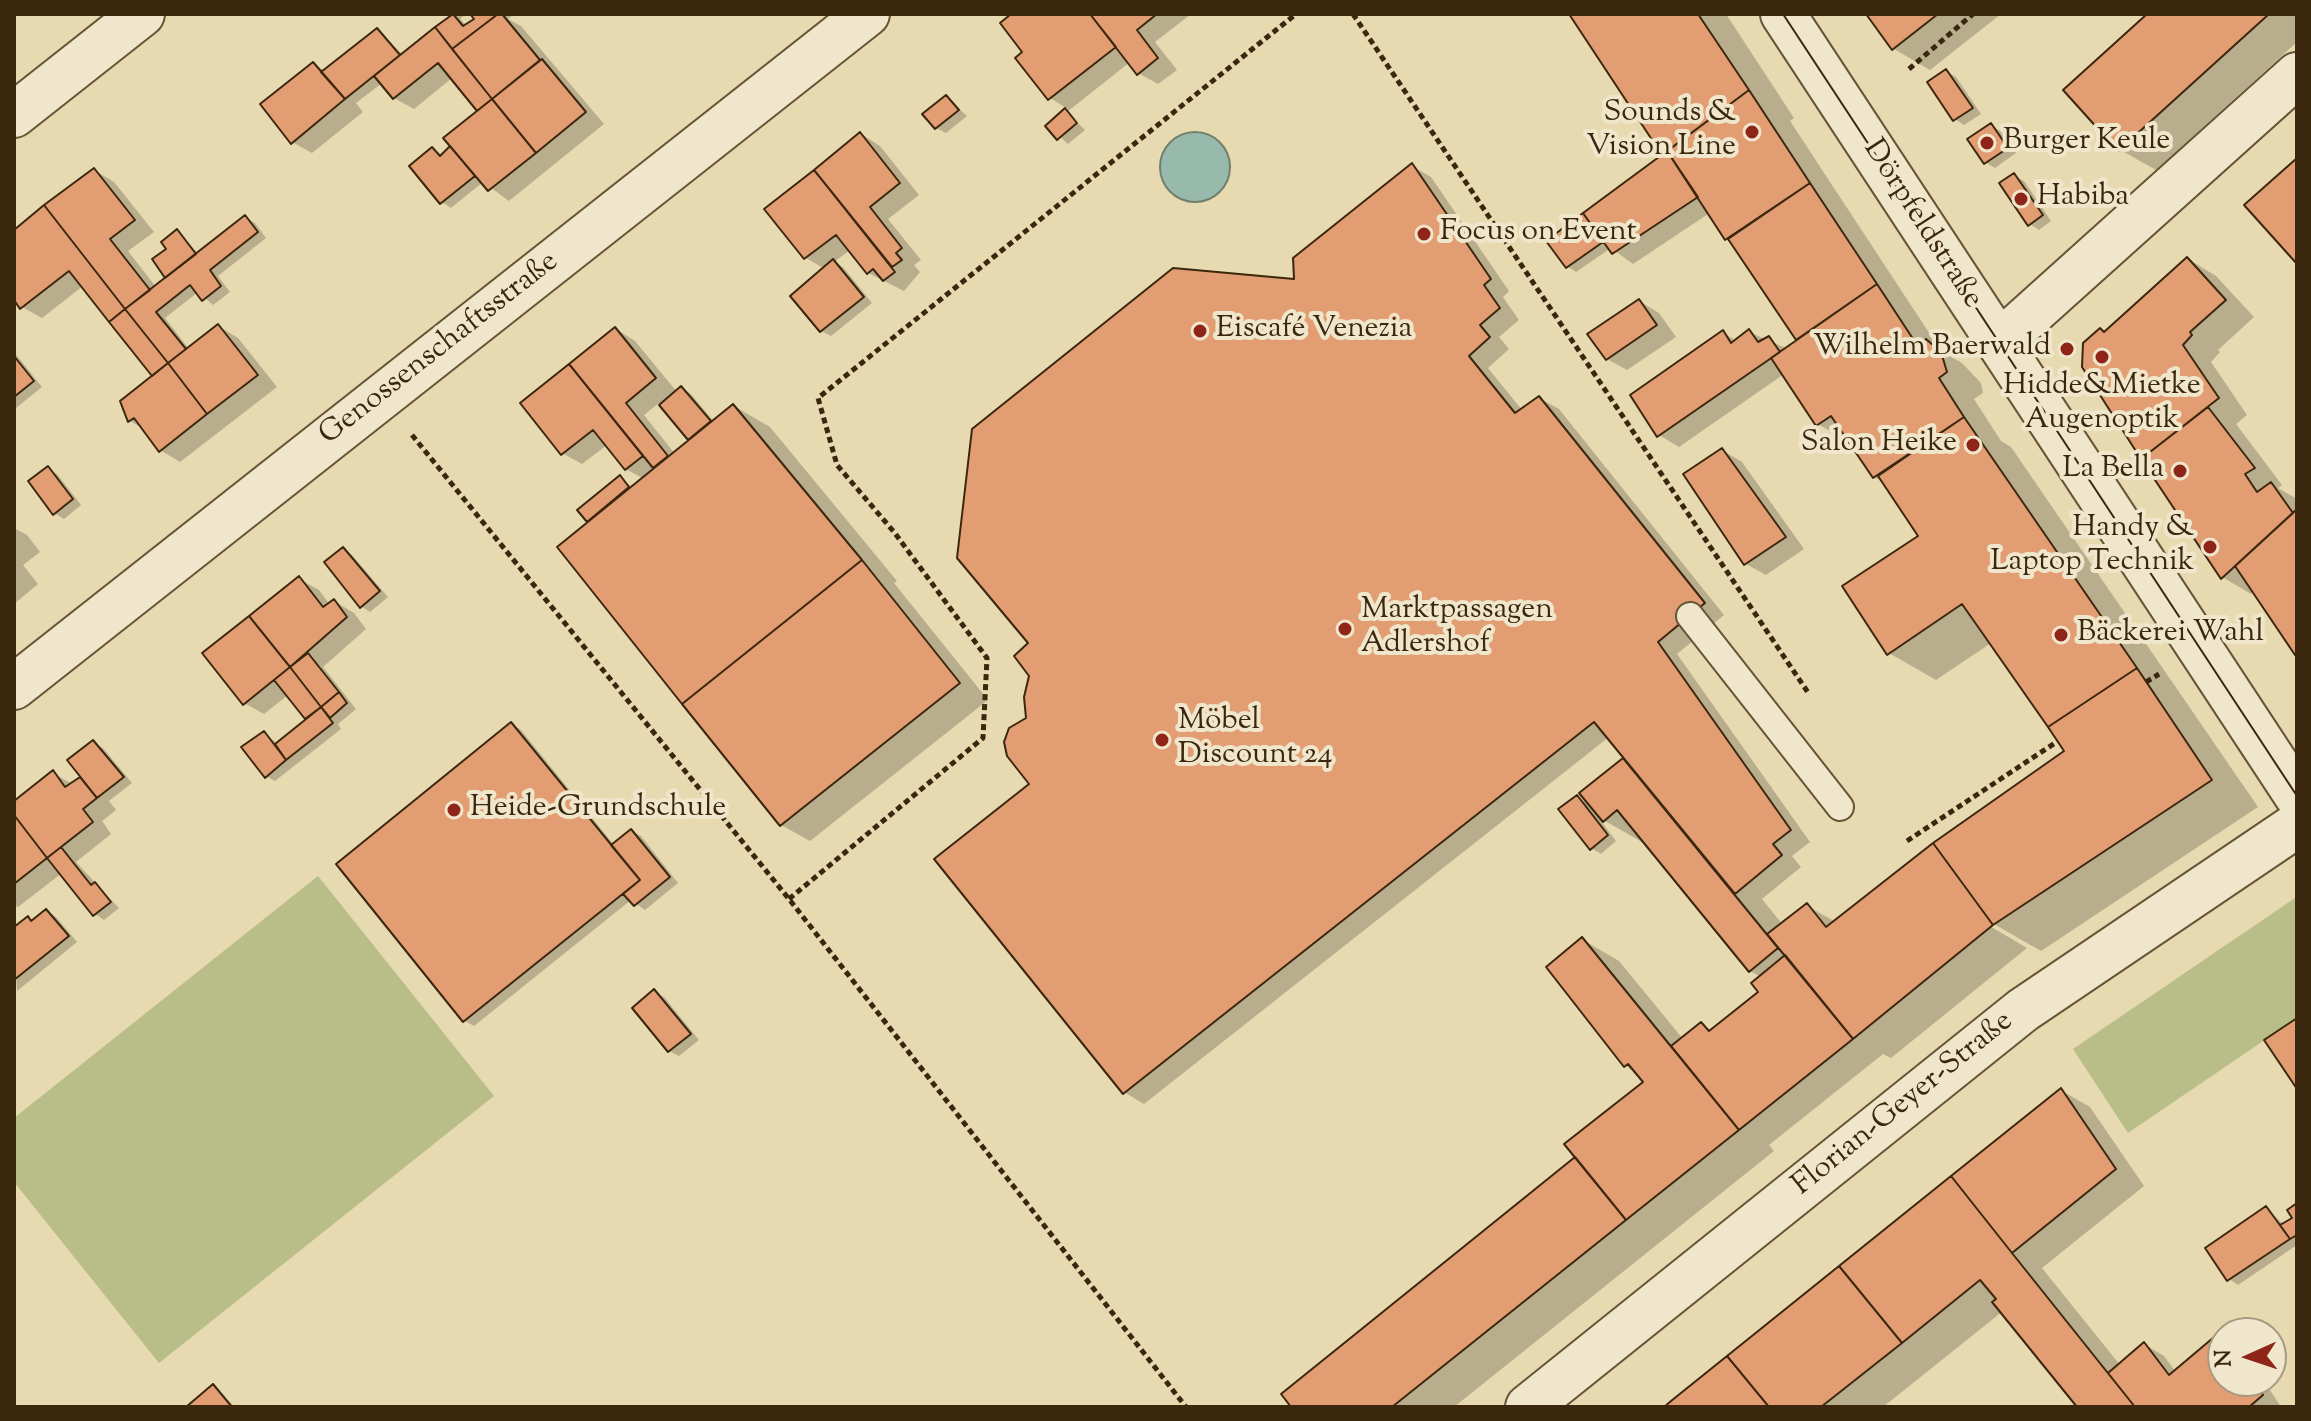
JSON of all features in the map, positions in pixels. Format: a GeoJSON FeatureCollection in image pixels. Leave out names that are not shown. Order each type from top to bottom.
{"type":"FeatureCollection","features":[{"type":"Feature","properties":{"kind":"street"},"geometry":{"type":"LineString","coordinates":[[14,115],[142,14]]}},
{"type":"Feature","properties":{"kind":"street","name":"Genossenschaftsstraße"},"geometry":{"type":"LineString","coordinates":[[14,687],[867,14]]}},
{"type":"Feature","properties":{"kind":"street","name":"Dörpfeldstraße"},"geometry":{"type":"LineString","coordinates":[[1783,14],[2297,796]]}},
{"type":"Feature","properties":{"kind":"street"},"geometry":{"type":"LineString","coordinates":[[1999,343],[2297,75]]}},
{"type":"Feature","properties":{"kind":"street","name":"Florian-Geyer-Straße"},"geometry":{"type":"LineString","coordinates":[[1528,1407],[2023,1010],[2297,825]]}},
{"type":"Feature","properties":{"kind":"lane"},"geometry":{"type":"LineString","coordinates":[[1690,616],[1840,807]]}},
{"type":"Feature","properties":{"kind":"path"},"geometry":{"type":"LineString","coordinates":[[789,899],[983,738],[987,658],[894,532],[837,465],[818,398],[1296,14]]}},
{"type":"Feature","properties":{"kind":"path"},"geometry":{"type":"LineString","coordinates":[[1353,14],[1811,696]]}},
{"type":"Feature","properties":{"kind":"path"},"geometry":{"type":"LineString","coordinates":[[1909,69],[1973,14]]}},
{"type":"Feature","properties":{"kind":"path"},"geometry":{"type":"LineString","coordinates":[[402,422],[789,899],[1186,1407]]}},
{"type":"Feature","properties":{"kind":"path"},"geometry":{"type":"LineString","coordinates":[[1907,841],[2058,741]]}},
{"type":"Feature","properties":{"kind":"green space"},"geometry":{"type":"Polygon","coordinates":[[[318,876],[494,1096],[159,1363],[14,1182],[14,1118],[318,876]]]}},
{"type":"Feature","properties":{"kind":"green space"},"geometry":{"type":"Polygon","coordinates":[[[2295,898],[2297,1018],[2128,1133],[2073,1049],[2295,898]]]}},
{"type":"Feature","properties":{"kind":"shaded area"},"geometry":{"type":"Polygon","coordinates":[[[1202,132],[1224,147],[1230,167],[1228,181],[1220,192],[1209,200],[1188,202],[1170,192],[1162,181],[1160,160],[1170,142],[1181,134],[1202,132]]]}},
{"type":"Feature","properties":{"kind":"building"},"geometry":{"type":"Polygon","coordinates":[[[453,14],[463,26],[474,19],[470,14],[498,14],[452,49],[435,27],[453,14]]]}},
{"type":"Feature","properties":{"kind":"building"},"geometry":{"type":"Polygon","coordinates":[[[502,14],[540,60],[492,99],[452,49],[502,14]]]}},
{"type":"Feature","properties":{"kind":"building"},"geometry":{"type":"Polygon","coordinates":[[[1011,14],[1090,14],[1116,47],[1048,100],[1015,58],[1022,52],[1000,23],[1011,14]]]}},
{"type":"Feature","properties":{"kind":"building"},"geometry":{"type":"Polygon","coordinates":[[[1090,14],[1157,14],[1137,30],[1158,58],[1137,75],[1090,14]]]}},
{"type":"Feature","properties":{"kind":"building"},"geometry":{"type":"Polygon","coordinates":[[[1569,14],[1698,14],[1749,90],[1662,155],[1569,14]]]}},
{"type":"Feature","properties":{"kind":"building"},"geometry":{"type":"Polygon","coordinates":[[[1866,14],[1938,14],[1892,50],[1866,14]]]}},
{"type":"Feature","properties":{"kind":"building"},"geometry":{"type":"Polygon","coordinates":[[[2147,14],[2269,14],[2118,151],[2063,90],[2147,14]]]}},
{"type":"Feature","properties":{"kind":"building"},"geometry":{"type":"Polygon","coordinates":[[[435,27],[492,99],[477,111],[438,63],[393,99],[374,76],[435,27]]]}},
{"type":"Feature","properties":{"kind":"building"},"geometry":{"type":"Polygon","coordinates":[[[377,28],[400,55],[345,99],[321,72],[377,28]]]}},
{"type":"Feature","properties":{"kind":"building"},"geometry":{"type":"Polygon","coordinates":[[[542,59],[586,112],[536,153],[492,99],[542,59]]]}},
{"type":"Feature","properties":{"kind":"building"},"geometry":{"type":"Polygon","coordinates":[[[313,62],[345,99],[291,144],[260,104],[313,62]]]}},
{"type":"Feature","properties":{"kind":"building"},"geometry":{"type":"Polygon","coordinates":[[[1946,69],[1973,108],[1953,121],[1927,82],[1946,69]]]}},
{"type":"Feature","properties":{"kind":"building"},"geometry":{"type":"Polygon","coordinates":[[[1749,90],[1810,183],[1725,240],[1667,151],[1749,90]]]}},
{"type":"Feature","properties":{"kind":"building"},"geometry":{"type":"Polygon","coordinates":[[[946,95],[959,110],[935,129],[922,114],[946,95]]]}},
{"type":"Feature","properties":{"kind":"building"},"geometry":{"type":"Polygon","coordinates":[[[492,99],[536,153],[488,191],[443,138],[492,99]]]}},
{"type":"Feature","properties":{"kind":"building"},"geometry":{"type":"Polygon","coordinates":[[[1065,108],[1077,123],[1057,140],[1045,126],[1065,108]]]}},
{"type":"Feature","properties":{"kind":"building","name":"Burger Keule"},"geometry":{"type":"Polygon","coordinates":[[[1991,123],[2008,148],[1984,164],[1967,139],[1991,123]]]}},
{"type":"Feature","properties":{"kind":"building"},"geometry":{"type":"Polygon","coordinates":[[[860,132],[900,183],[870,207],[902,248],[896,253],[902,260],[892,267],[814,170],[860,132]]]}},
{"type":"Feature","properties":{"kind":"building"},"geometry":{"type":"Polygon","coordinates":[[[450,146],[475,176],[440,204],[409,166],[432,147],[440,156],[450,146]]]}},
{"type":"Feature","properties":{"kind":"building"},"geometry":{"type":"Polygon","coordinates":[[[1667,151],[1698,197],[1612,254],[1583,213],[1667,151]]]}},
{"type":"Feature","properties":{"kind":"building"},"geometry":{"type":"Polygon","coordinates":[[[2297,158],[2297,264],[2244,205],[2297,158]]]}},
{"type":"Feature","properties":{"kind":"building","name":"Marktpassagen Adlershof"},"geometry":{"type":"Polygon","coordinates":[[[1412,163],[1491,279],[1484,285],[1500,308],[1480,325],[1490,337],[1469,356],[1515,413],[1539,396],[1705,603],[1658,642],[1791,830],[1773,844],[1782,855],[1735,894],[1594,722],[1123,1094],[934,859],[1029,784],[1007,756],[1004,742],[1009,728],[1026,718],[1024,697],[1029,676],[1014,656],[1028,643],[957,558],[972,429],[1173,268],[1294,279],[1293,258],[1412,163]]]}},
{"type":"Feature","properties":{"kind":"building"},"geometry":{"type":"Polygon","coordinates":[[[94,168],[135,220],[110,239],[150,290],[125,309],[44,205],[94,168]]]}},
{"type":"Feature","properties":{"kind":"building"},"geometry":{"type":"Polygon","coordinates":[[[814,170],[895,272],[883,281],[873,269],[867,274],[836,235],[804,259],[764,209],[814,170]]]}},
{"type":"Feature","properties":{"kind":"building","name":"Habiba"},"geometry":{"type":"Polygon","coordinates":[[[2014,173],[2043,215],[2028,226],[1999,183],[2014,173]]]}},
{"type":"Feature","properties":{"kind":"building"},"geometry":{"type":"Polygon","coordinates":[[[1810,183],[1877,284],[1796,340],[1728,239],[1810,183]]]}},
{"type":"Feature","properties":{"kind":"building"},"geometry":{"type":"Polygon","coordinates":[[[44,205],[125,309],[109,322],[69,271],[20,309],[14,300],[14,230],[44,205]]]}},
{"type":"Feature","properties":{"kind":"building"},"geometry":{"type":"Polygon","coordinates":[[[1583,213],[1603,242],[1566,268],[1546,241],[1583,213]]]}},
{"type":"Feature","properties":{"kind":"building"},"geometry":{"type":"Polygon","coordinates":[[[245,215],[258,232],[210,270],[221,286],[202,301],[190,285],[156,312],[186,349],[168,363],[125,309],[245,215]]]}},
{"type":"Feature","properties":{"kind":"building"},"geometry":{"type":"Polygon","coordinates":[[[177,229],[196,254],[165,278],[152,259],[166,249],[161,242],[177,229]]]}},
{"type":"Feature","properties":{"kind":"building"},"geometry":{"type":"Polygon","coordinates":[[[2187,257],[2226,300],[2190,332],[2192,335],[2183,345],[2219,398],[2141,459],[2082,367],[2083,343],[2100,328],[2104,332],[2187,257]]]}},
{"type":"Feature","properties":{"kind":"building"},"geometry":{"type":"Polygon","coordinates":[[[833,259],[864,297],[820,332],[790,296],[833,259]]]}},
{"type":"Feature","properties":{"kind":"building"},"geometry":{"type":"Polygon","coordinates":[[[1877,284],[1917,345],[1926,339],[1941,352],[1947,372],[1939,378],[1964,417],[1873,478],[1831,416],[1816,426],[1771,358],[1877,284]]]}},
{"type":"Feature","properties":{"kind":"building"},"geometry":{"type":"Polygon","coordinates":[[[1639,299],[1657,325],[1606,360],[1587,334],[1639,299]]]}},
{"type":"Feature","properties":{"kind":"building"},"geometry":{"type":"Polygon","coordinates":[[[125,309],[168,363],[152,376],[109,322],[125,309]]]}},
{"type":"Feature","properties":{"kind":"building"},"geometry":{"type":"Polygon","coordinates":[[[218,324],[258,375],[207,414],[168,363],[218,324]]]}},
{"type":"Feature","properties":{"kind":"building"},"geometry":{"type":"Polygon","coordinates":[[[615,327],[656,378],[626,403],[668,456],[653,468],[569,364],[615,327]]]}},
{"type":"Feature","properties":{"kind":"building"},"geometry":{"type":"Polygon","coordinates":[[[1749,329],[1758,342],[1769,336],[1780,352],[1657,437],[1630,395],[1723,330],[1731,343],[1749,329]]]}},
{"type":"Feature","properties":{"kind":"building"},"geometry":{"type":"Polygon","coordinates":[[[14,356],[34,381],[14,397],[14,356]]]}},
{"type":"Feature","properties":{"kind":"building"},"geometry":{"type":"Polygon","coordinates":[[[168,363],[207,414],[159,452],[134,418],[128,422],[120,401],[168,363]]]}},
{"type":"Feature","properties":{"kind":"building"},"geometry":{"type":"Polygon","coordinates":[[[569,364],[643,456],[625,470],[593,430],[561,455],[520,403],[569,364]]]}},
{"type":"Feature","properties":{"kind":"building"},"geometry":{"type":"Polygon","coordinates":[[[681,386],[711,421],[688,440],[659,405],[681,386]]]}},
{"type":"Feature","properties":{"kind":"building"},"geometry":{"type":"Polygon","coordinates":[[[733,404],[862,560],[682,704],[557,547],[733,404]]]}},
{"type":"Feature","properties":{"kind":"building"},"geometry":{"type":"Polygon","coordinates":[[[2208,407],[2255,468],[2245,474],[2257,492],[2271,482],[2293,513],[2221,579],[2141,459],[2208,407]]]}},
{"type":"Feature","properties":{"kind":"building"},"geometry":{"type":"Polygon","coordinates":[[[1964,417],[2137,668],[2048,727],[1962,604],[1887,655],[1842,586],[1918,536],[1878,476],[1964,417]]]}},
{"type":"Feature","properties":{"kind":"building"},"geometry":{"type":"Polygon","coordinates":[[[1722,448],[1786,537],[1744,565],[1683,474],[1722,448]]]}},
{"type":"Feature","properties":{"kind":"building"},"geometry":{"type":"Polygon","coordinates":[[[48,466],[73,499],[53,515],[28,481],[48,466]]]}},
{"type":"Feature","properties":{"kind":"building"},"geometry":{"type":"Polygon","coordinates":[[[620,475],[629,487],[587,522],[577,510],[620,475]]]}},
{"type":"Feature","properties":{"kind":"building"},"geometry":{"type":"Polygon","coordinates":[[[2297,509],[2297,653],[2295,655],[2235,566],[2297,509]]]}},
{"type":"Feature","properties":{"kind":"building"},"geometry":{"type":"Polygon","coordinates":[[[343,547],[380,591],[360,608],[324,562],[343,547]]]}},
{"type":"Feature","properties":{"kind":"building"},"geometry":{"type":"Polygon","coordinates":[[[862,560],[960,683],[780,826],[682,704],[862,560]]]}},
{"type":"Feature","properties":{"kind":"building"},"geometry":{"type":"Polygon","coordinates":[[[299,576],[323,607],[334,599],[347,617],[290,667],[249,616],[299,576]]]}},
{"type":"Feature","properties":{"kind":"building"},"geometry":{"type":"Polygon","coordinates":[[[249,616],[290,667],[243,705],[202,653],[249,616]]]}},
{"type":"Feature","properties":{"kind":"building"},"geometry":{"type":"Polygon","coordinates":[[[308,653],[339,692],[321,707],[290,667],[308,653]]]}},
{"type":"Feature","properties":{"kind":"building"},"geometry":{"type":"Polygon","coordinates":[[[290,667],[321,707],[305,719],[274,680],[290,667]]]}},
{"type":"Feature","properties":{"kind":"building"},"geometry":{"type":"Polygon","coordinates":[[[2137,668],[2212,780],[1993,925],[1933,843],[2064,751],[2048,727],[2137,668]]]}},
{"type":"Feature","properties":{"kind":"building"},"geometry":{"type":"Polygon","coordinates":[[[339,692],[347,703],[330,718],[321,707],[339,692]]]}},
{"type":"Feature","properties":{"kind":"building"},"geometry":{"type":"Polygon","coordinates":[[[321,707],[333,723],[286,760],[275,744],[321,707]]]}},
{"type":"Feature","properties":{"kind":"building"},"geometry":{"type":"Polygon","coordinates":[[[511,722],[640,880],[463,1022],[336,864],[511,722]]]}},
{"type":"Feature","properties":{"kind":"building"},"geometry":{"type":"Polygon","coordinates":[[[264,731],[286,760],[265,778],[241,747],[264,731]]]}},
{"type":"Feature","properties":{"kind":"building"},"geometry":{"type":"Polygon","coordinates":[[[93,740],[124,777],[97,798],[67,760],[93,740]]]}},
{"type":"Feature","properties":{"kind":"building"},"geometry":{"type":"Polygon","coordinates":[[[1623,758],[1778,948],[1749,972],[1617,810],[1603,822],[1579,793],[1623,758]]]}},
{"type":"Feature","properties":{"kind":"building"},"geometry":{"type":"Polygon","coordinates":[[[53,770],[65,787],[80,777],[97,798],[83,809],[93,822],[47,858],[14,815],[14,801],[53,770]]]}},
{"type":"Feature","properties":{"kind":"building"},"geometry":{"type":"Polygon","coordinates":[[[1577,795],[1608,835],[1590,850],[1558,809],[1577,795]]]}},
{"type":"Feature","properties":{"kind":"building"},"geometry":{"type":"Polygon","coordinates":[[[14,815],[47,858],[14,884],[14,815]]]}},
{"type":"Feature","properties":{"kind":"building"},"geometry":{"type":"Polygon","coordinates":[[[631,829],[670,877],[634,906],[623,894],[640,880],[611,845],[631,829]]]}},
{"type":"Feature","properties":{"kind":"building"},"geometry":{"type":"Polygon","coordinates":[[[1933,843],[1993,925],[1853,1039],[1767,934],[1807,903],[1826,927],[1933,843]]]}},
{"type":"Feature","properties":{"kind":"building"},"geometry":{"type":"Polygon","coordinates":[[[61,847],[91,885],[95,882],[111,902],[93,916],[47,858],[61,847]]]}},
{"type":"Feature","properties":{"kind":"building"},"geometry":{"type":"Polygon","coordinates":[[[46,909],[69,936],[14,980],[14,927],[28,916],[31,921],[46,909]]]}},
{"type":"Feature","properties":{"kind":"building"},"geometry":{"type":"Polygon","coordinates":[[[1582,937],[1739,1130],[1626,1220],[1564,1144],[1643,1082],[1628,1064],[1624,1067],[1546,967],[1582,937]]]}},
{"type":"Feature","properties":{"kind":"building"},"geometry":{"type":"Polygon","coordinates":[[[1785,955],[1853,1039],[1739,1130],[1671,1046],[1701,1022],[1709,1031],[1758,992],[1751,983],[1785,955]]]}},
{"type":"Feature","properties":{"kind":"building"},"geometry":{"type":"Polygon","coordinates":[[[654,989],[691,1034],[668,1052],[632,1008],[654,989]]]}},
{"type":"Feature","properties":{"kind":"building"},"geometry":{"type":"Polygon","coordinates":[[[2297,1018],[2297,1089],[2264,1040],[2297,1018]]]}},
{"type":"Feature","properties":{"kind":"building"},"geometry":{"type":"Polygon","coordinates":[[[2061,1088],[2116,1169],[2012,1253],[1951,1176],[2061,1088]]]}},
{"type":"Feature","properties":{"kind":"building"},"geometry":{"type":"Polygon","coordinates":[[[1575,1157],[1626,1220],[1392,1407],[1291,1407],[1281,1394],[1575,1157]]]}},
{"type":"Feature","properties":{"kind":"building"},"geometry":{"type":"Polygon","coordinates":[[[1951,1176],[2135,1407],[2077,1407],[1992,1302],[1996,1299],[1980,1280],[1902,1343],[1839,1266],[1951,1176]]]}},
{"type":"Feature","properties":{"kind":"building"},"geometry":{"type":"Polygon","coordinates":[[[2297,1203],[2297,1235],[2290,1239],[2280,1225],[2292,1218],[2287,1210],[2297,1203]]]}},
{"type":"Feature","properties":{"kind":"building"},"geometry":{"type":"Polygon","coordinates":[[[2266,1206],[2290,1239],[2227,1281],[2205,1248],[2266,1206]]]}},
{"type":"Feature","properties":{"kind":"building"},"geometry":{"type":"Polygon","coordinates":[[[1839,1266],[1902,1343],[1821,1407],[1769,1407],[1727,1356],[1839,1266]]]}},
{"type":"Feature","properties":{"kind":"building"},"geometry":{"type":"Polygon","coordinates":[[[2144,1342],[2169,1375],[2207,1343],[2207,1397],[2261,1397],[2249,1407],[2135,1407],[2108,1373],[2144,1342]]]}},
{"type":"Feature","properties":{"kind":"building"},"geometry":{"type":"Polygon","coordinates":[[[1727,1356],[1769,1407],[1664,1407],[1671,1401],[1727,1356]]]}},
{"type":"Feature","properties":{"kind":"building"},"geometry":{"type":"Polygon","coordinates":[[[213,1384],[232,1407],[186,1407],[213,1384]]]}},
{"type":"Feature","properties":{"kind":"tram line"},"geometry":{"type":"LineString","coordinates":[[1783,14],[2297,796]]}},
{"type":"Feature","properties":{"kind":"place","name":"Sounds & Vision Line"},"geometry":{"type":"Point","coordinates":[1752,132]}},
{"type":"Feature","properties":{"kind":"place","name":"Burger Keule"},"geometry":{"type":"Point","coordinates":[1987,143]}},
{"type":"Feature","properties":{"kind":"place","name":"Habiba"},"geometry":{"type":"Point","coordinates":[2021,199]}},
{"type":"Feature","properties":{"kind":"place","name":"Focus on Event"},"geometry":{"type":"Point","coordinates":[1424,234]}},
{"type":"Feature","properties":{"kind":"place","name":"Eiscafé Venezia"},"geometry":{"type":"Point","coordinates":[1200,331]}},
{"type":"Feature","properties":{"kind":"place","name":"Wilhelm Baerwald"},"geometry":{"type":"Point","coordinates":[2067,349]}},
{"type":"Feature","properties":{"kind":"place","name":"Hidde&Mietke Augenoptik"},"geometry":{"type":"Point","coordinates":[2102,357]}},
{"type":"Feature","properties":{"kind":"place","name":"Salon Heike"},"geometry":{"type":"Point","coordinates":[1973,445]}},
{"type":"Feature","properties":{"kind":"place","name":"La Bella"},"geometry":{"type":"Point","coordinates":[2180,471]}},
{"type":"Feature","properties":{"kind":"place","name":"Handy & Laptop Technik"},"geometry":{"type":"Point","coordinates":[2210,547]}},
{"type":"Feature","properties":{"kind":"place","name":"Marktpassagen Adlershof"},"geometry":{"type":"Point","coordinates":[1345,629]}},
{"type":"Feature","properties":{"kind":"place","name":"Bäckerei Wahl"},"geometry":{"type":"Point","coordinates":[2061,635]}},
{"type":"Feature","properties":{"kind":"place","name":"Möbel Discount 24"},"geometry":{"type":"Point","coordinates":[1162,740]}},
{"type":"Feature","properties":{"kind":"place","name":"Heide-Grundschule"},"geometry":{"type":"Point","coordinates":[454,810]}}]}
